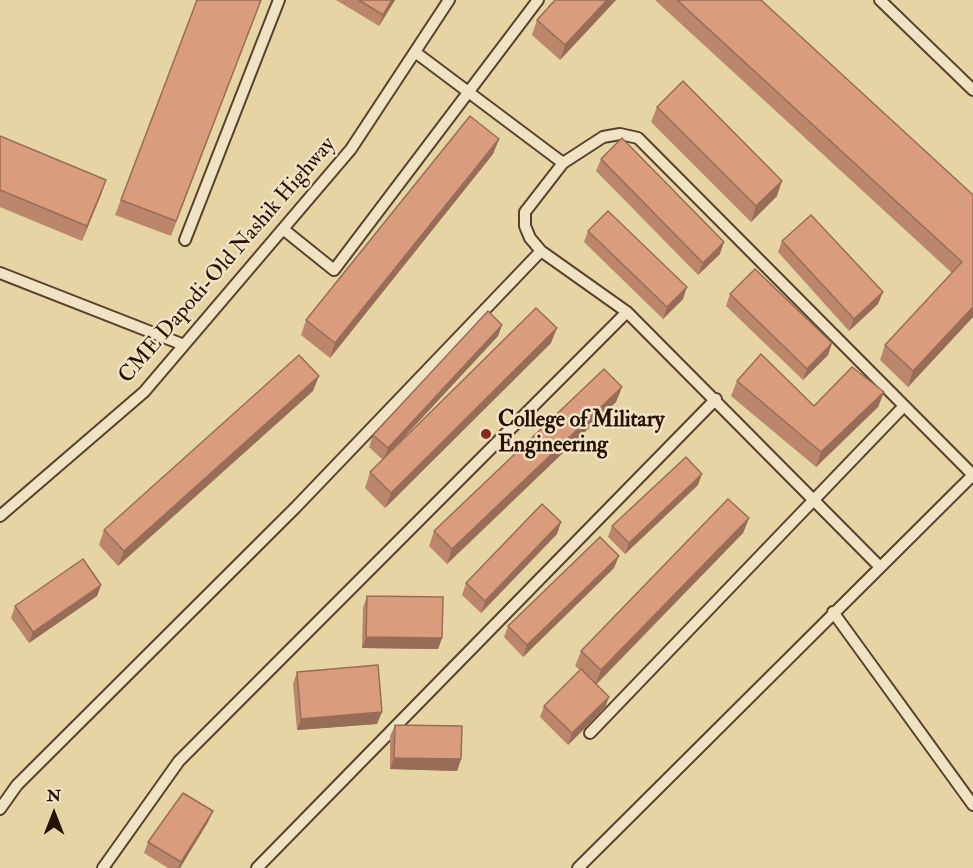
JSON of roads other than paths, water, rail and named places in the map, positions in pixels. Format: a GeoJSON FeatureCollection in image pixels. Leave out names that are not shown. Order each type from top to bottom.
{"type":"FeatureCollection","features":[{"type":"Feature","properties":{"kind":"lane"},"geometry":{"type":"LineString","coordinates":[[186,240],[279,0]]}},
{"type":"Feature","properties":{"kind":"lane","name":"CME Dapodi-Old Nashik Highway"},"geometry":{"type":"LineString","coordinates":[[0,516],[144,392],[351,149],[449,0]]}},
{"type":"Feature","properties":{"kind":"lane"},"geometry":{"type":"LineString","coordinates":[[283,229],[334,270],[538,0]]}},
{"type":"Feature","properties":{"kind":"lane"},"geometry":{"type":"LineString","coordinates":[[880,0],[973,90]]}},
{"type":"Feature","properties":{"kind":"lane"},"geometry":{"type":"LineString","coordinates":[[415,52],[563,163]]}},
{"type":"Feature","properties":{"kind":"lane"},"geometry":{"type":"LineString","coordinates":[[578,868],[973,475],[638,138],[620,134],[603,137],[563,163],[525,212],[525,226],[541,251],[627,312],[716,399],[813,502],[880,567]]}},
{"type":"Feature","properties":{"kind":"lane"},"geometry":{"type":"LineString","coordinates":[[0,809],[17,785],[296,507],[541,251]]}},
{"type":"Feature","properties":{"kind":"lane"},"geometry":{"type":"LineString","coordinates":[[0,273],[184,345]]}},
{"type":"Feature","properties":{"kind":"lane"},"geometry":{"type":"LineString","coordinates":[[103,868],[179,761],[627,312]]}},
{"type":"Feature","properties":{"kind":"lane"},"geometry":{"type":"LineString","coordinates":[[257,868],[716,399]]}},
{"type":"Feature","properties":{"kind":"lane"},"geometry":{"type":"LineString","coordinates":[[590,733],[904,406]]}},
{"type":"Feature","properties":{"kind":"lane"},"geometry":{"type":"LineString","coordinates":[[833,612],[973,805]]}},
{"type":"Feature","properties":{"kind":"place","name":"College of Military Engineering"},"geometry":{"type":"Point","coordinates":[486,434]}}]}
